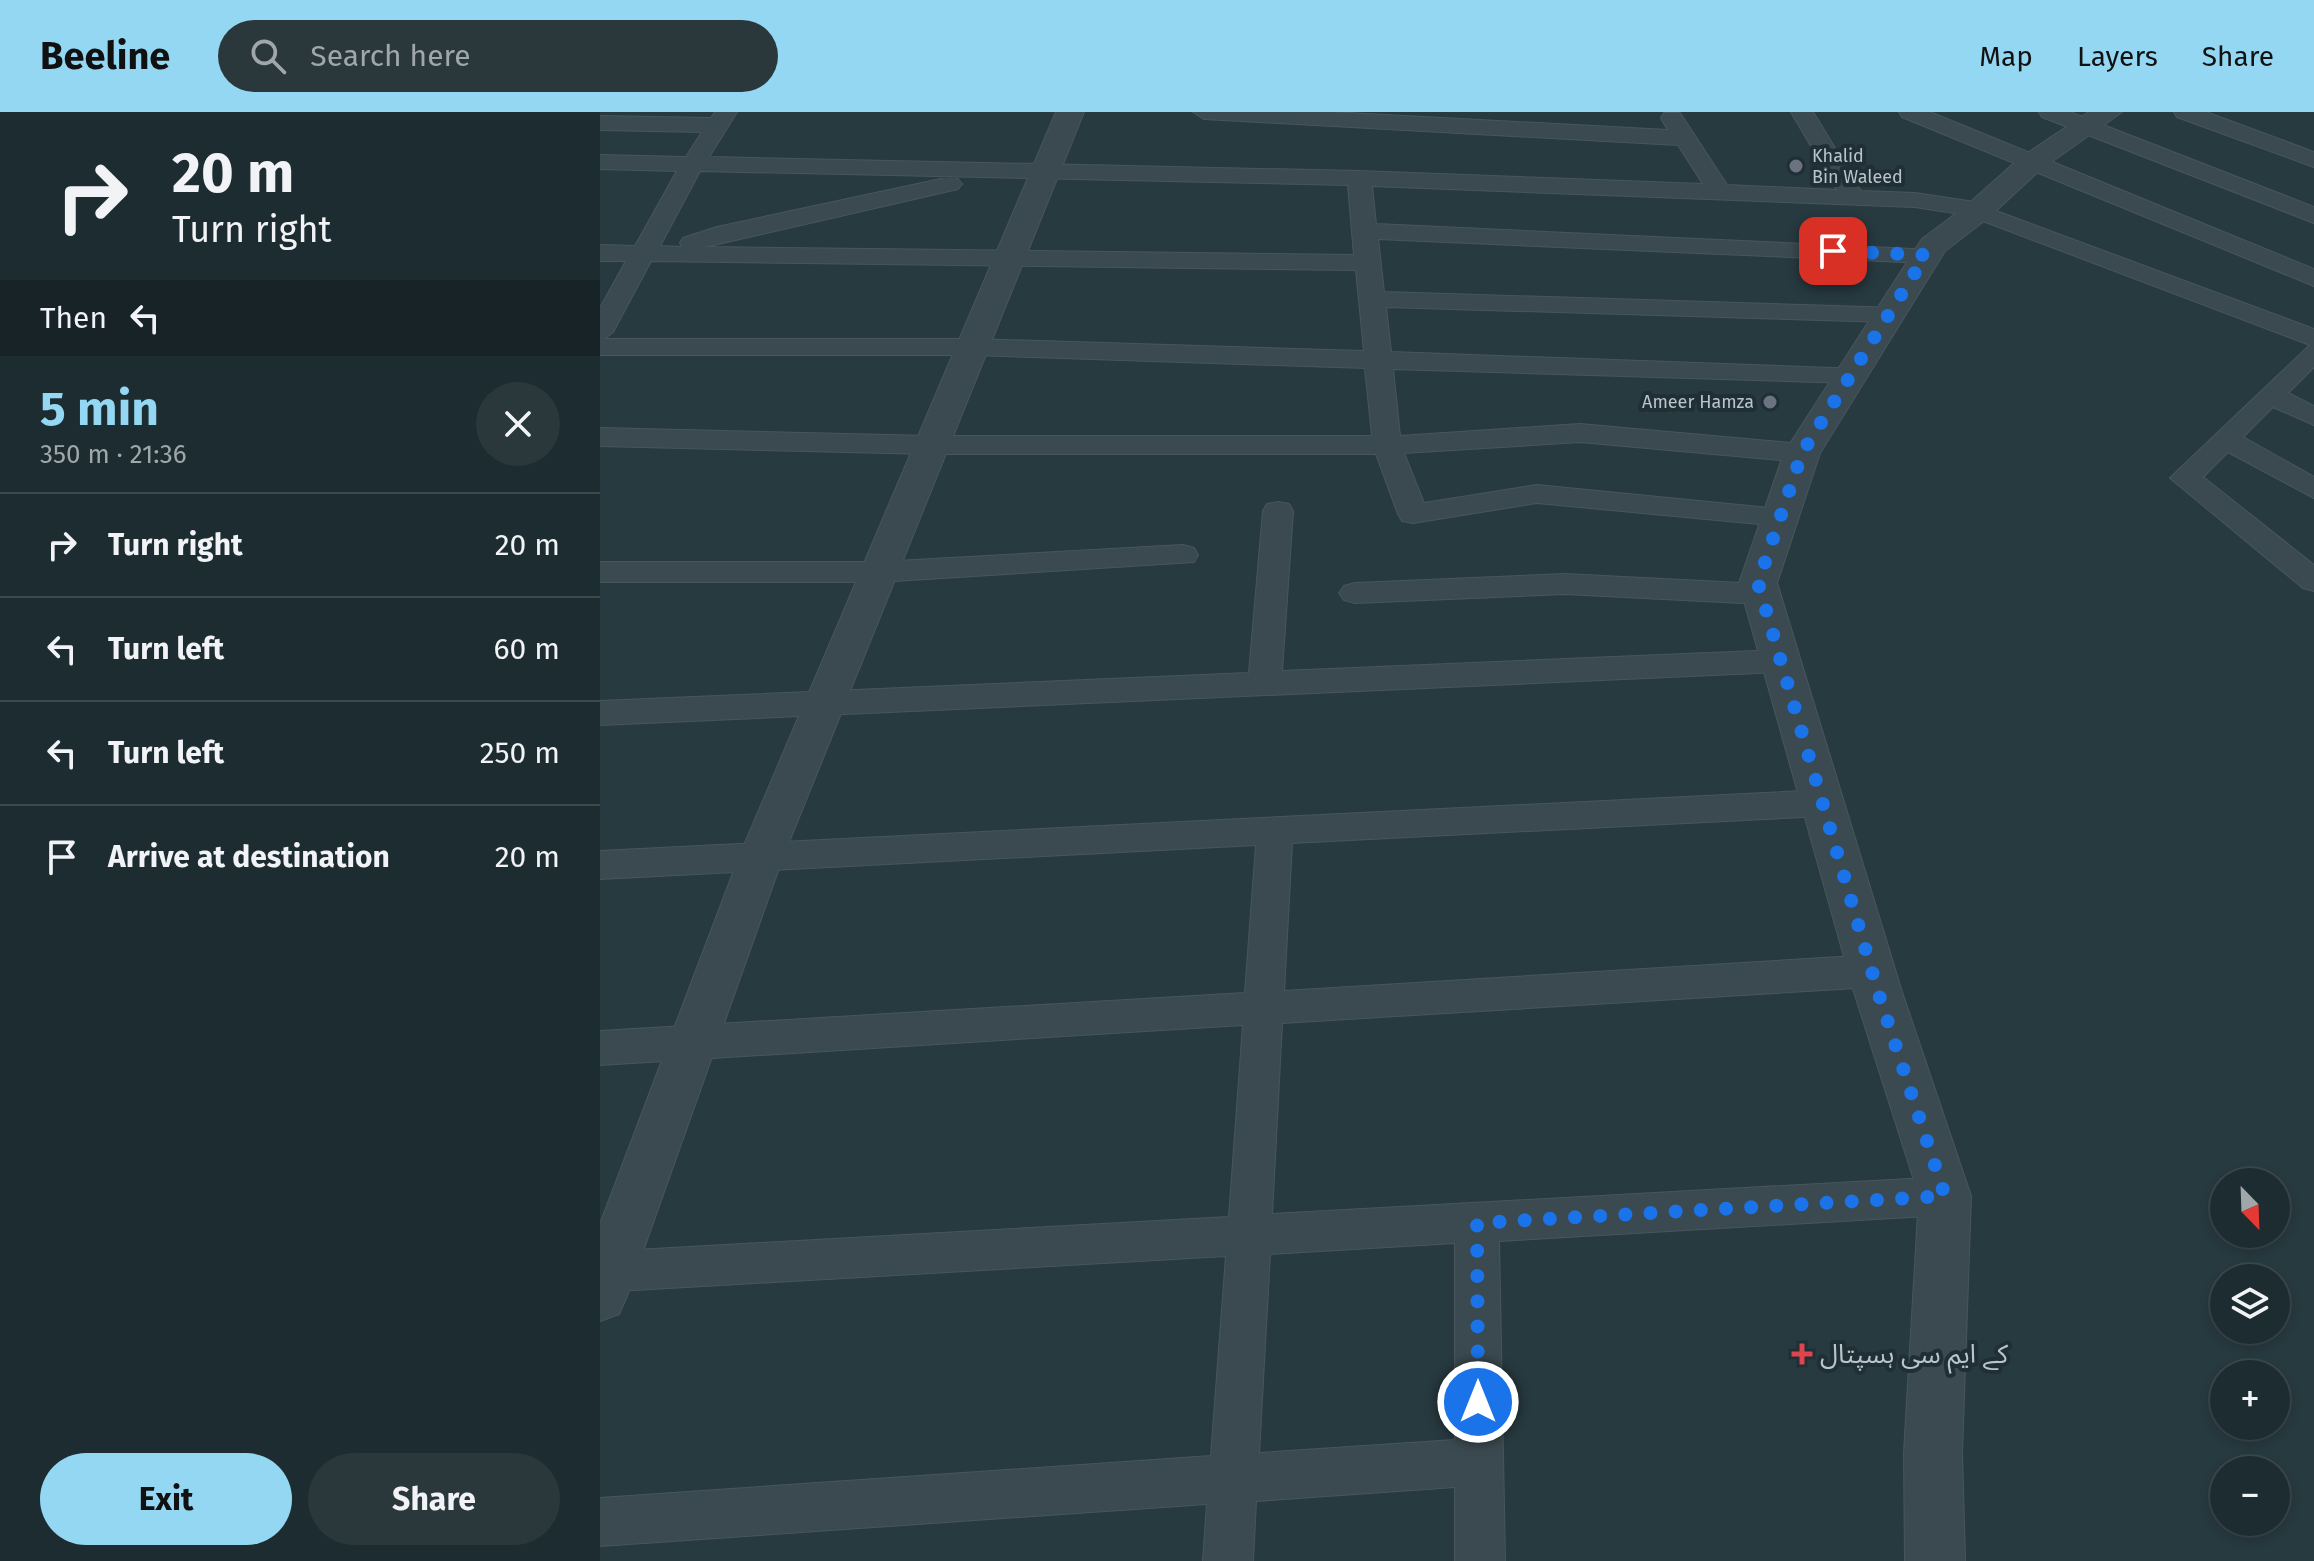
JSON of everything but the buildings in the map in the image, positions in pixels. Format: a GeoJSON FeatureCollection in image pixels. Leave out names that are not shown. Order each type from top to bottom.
{"type":"FeatureCollection","features":[{"type":"Feature","properties":{"kind":"street"},"geometry":{"type":"LineString","coordinates":[[1070,112],[1028,172],[1008,260],[761,857],[603,1280],[1249,1236],[1945,1196]]}},
{"type":"Feature","properties":{"kind":"street"},"geometry":{"type":"LineString","coordinates":[[1204,112],[1685,138]]}},
{"type":"Feature","properties":{"kind":"street"},"geometry":{"type":"LineString","coordinates":[[1669,112],[1721,194]]}},
{"type":"Feature","properties":{"kind":"street"},"geometry":{"type":"LineString","coordinates":[[1802,112],[1853,197]]}},
{"type":"Feature","properties":{"kind":"street"},"geometry":{"type":"LineString","coordinates":[[1910,112],[2030,164],[2314,278]]}},
{"type":"Feature","properties":{"kind":"street"},"geometry":{"type":"LineString","coordinates":[[2185,112],[2314,160]]}},
{"type":"Feature","properties":{"kind":"street"},"geometry":{"type":"LineString","coordinates":[[1935,1561],[1933,1453],[1945,1196],[1873,971],[1758,583],[1802,453],[1926,255],[1933,245],[1978,210],[2081,117],[2314,216]]}},
{"type":"Feature","properties":{"kind":"street"},"geometry":{"type":"LineString","coordinates":[[600,123],[722,118]]}},
{"type":"Feature","properties":{"kind":"street"},"geometry":{"type":"LineString","coordinates":[[600,332],[654,253],[691,166],[722,118]]}},
{"type":"Feature","properties":{"kind":"street"},"geometry":{"type":"LineString","coordinates":[[600,162],[1359,178],[1915,200],[1978,210],[2314,338]]}},
{"type":"Feature","properties":{"kind":"street"},"geometry":{"type":"LineString","coordinates":[[600,173],[691,166]]}},
{"type":"Feature","properties":{"kind":"street"},"geometry":{"type":"LineString","coordinates":[[654,253],[717,234],[1028,172]]}},
{"type":"Feature","properties":{"kind":"street"},"geometry":{"type":"LineString","coordinates":[[1359,178],[1387,445],[1413,514],[1537,494],[1780,517]]}},
{"type":"Feature","properties":{"kind":"street"},"geometry":{"type":"LineString","coordinates":[[1365,231],[1926,255]]}},
{"type":"Feature","properties":{"kind":"street"},"geometry":{"type":"LineString","coordinates":[[600,253],[1368,263]]}},
{"type":"Feature","properties":{"kind":"street"},"geometry":{"type":"LineString","coordinates":[[1372,299],[1889,314]]}},
{"type":"Feature","properties":{"kind":"street"},"geometry":{"type":"LineString","coordinates":[[600,347],[971,347],[1851,375]]}},
{"type":"Feature","properties":{"kind":"street"},"geometry":{"type":"LineString","coordinates":[[2314,352],[2185,478],[2314,581]]}},
{"type":"Feature","properties":{"kind":"street"},"geometry":{"type":"LineString","coordinates":[[2270,395],[2314,417]]}},
{"type":"Feature","properties":{"kind":"street"},"geometry":{"type":"LineString","coordinates":[[600,437],[930,445],[1387,445],[1580,433],[1802,453]]}},
{"type":"Feature","properties":{"kind":"street"},"geometry":{"type":"LineString","coordinates":[[2225,439],[2314,489]]}},
{"type":"Feature","properties":{"kind":"street"},"geometry":{"type":"LineString","coordinates":[[1265,682],[1278,511]]}},
{"type":"Feature","properties":{"kind":"street"},"geometry":{"type":"LineString","coordinates":[[600,572],[878,572],[1183,555]]}},
{"type":"Feature","properties":{"kind":"street"},"geometry":{"type":"LineString","coordinates":[[1355,593],[1565,584],[1761,594]]}},
{"type":"Feature","properties":{"kind":"street"},"geometry":{"type":"LineString","coordinates":[[600,713],[1781,661]]}},
{"type":"Feature","properties":{"kind":"street"},"geometry":{"type":"LineString","coordinates":[[600,865],[1823,803]]}},
{"type":"Feature","properties":{"kind":"street"},"geometry":{"type":"LineString","coordinates":[[1228,1561],[1275,831]]}},
{"type":"Feature","properties":{"kind":"street"},"geometry":{"type":"LineString","coordinates":[[600,1048],[1873,971]]}},
{"type":"Feature","properties":{"kind":"street"},"geometry":{"type":"LineString","coordinates":[[1477,1223],[1480,1561]]}},
{"type":"Feature","properties":{"kind":"street"},"geometry":{"type":"LineString","coordinates":[[600,1522],[1479,1462]]}},
{"type":"Feature","properties":{"kind":"place","name":"Khalid Bin Waleed"},"geometry":{"type":"Point","coordinates":[1796,166]}},
{"type":"Feature","properties":{"kind":"place","name":"Ameer Hamza"},"geometry":{"type":"Point","coordinates":[1770,402]}},
{"type":"Feature","properties":{"kind":"place","name":"کے ایم سی ہسپتال"},"geometry":{"type":"Point","coordinates":[1802,1354]}},
{"type":"Feature","properties":{"kind":"route"},"geometry":{"type":"LineString","coordinates":[[1478,1402],[1477,1223],[1945,1196],[1878,992],[1758,583],[1802,453],[1926,255],[1833,251]]}}]}
